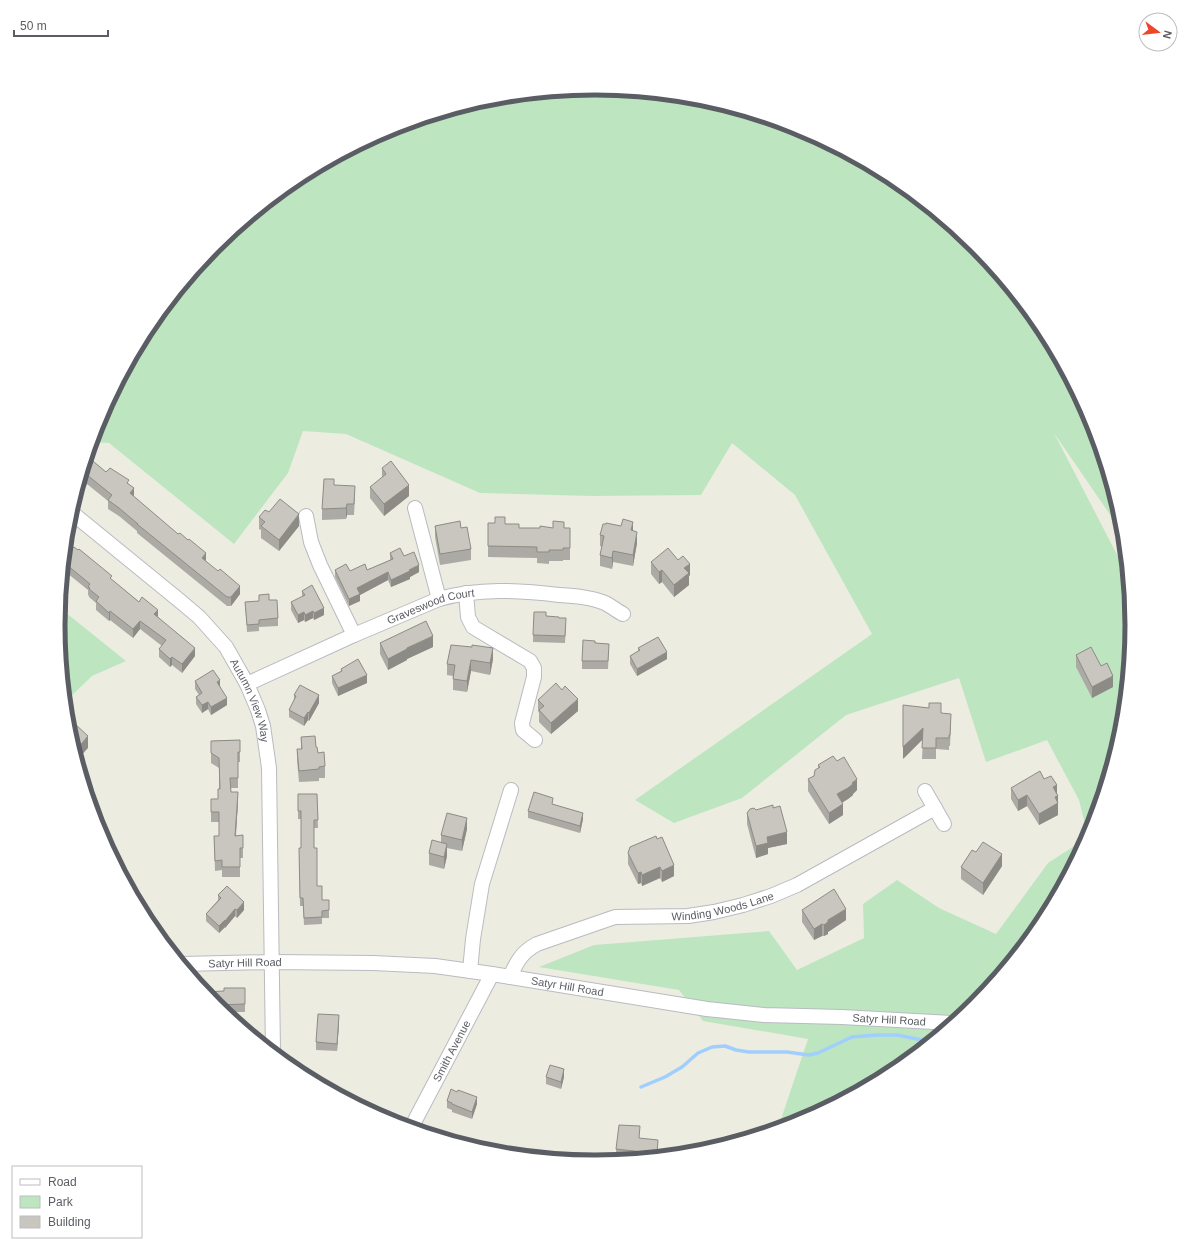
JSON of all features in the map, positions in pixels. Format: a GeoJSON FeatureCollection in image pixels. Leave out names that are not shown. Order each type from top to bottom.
{"type":"FeatureCollection","features":[{"type":"Feature","properties":{"kind":"street"},"geometry":{"type":"LineString","coordinates":[[415,508],[439,599]]}},
{"type":"Feature","properties":{"kind":"street","name":"Autumn View Way"},"geometry":{"type":"LineString","coordinates":[[76,516],[199,617],[226,647],[247,684],[263,726],[269,768],[273,1046]]}},
{"type":"Feature","properties":{"kind":"street"},"geometry":{"type":"LineString","coordinates":[[306,516],[311,542],[320,565],[354,635]]}},
{"type":"Feature","properties":{"kind":"street","name":"Graveswood Court"},"geometry":{"type":"LineString","coordinates":[[247,684],[354,635],[439,599],[466,593],[492,591],[534,592],[582,597],[605,603],[623,614]]}},
{"type":"Feature","properties":{"kind":"street"},"geometry":{"type":"LineString","coordinates":[[466,593],[468,617],[473,627],[530,661],[534,668],[534,677],[522,723],[523,730],[535,740]]}},
{"type":"Feature","properties":{"kind":"street"},"geometry":{"type":"LineString","coordinates":[[470,971],[473,939],[482,884],[511,790]]}},
{"type":"Feature","properties":{"kind":"street"},"geometry":{"type":"LineString","coordinates":[[925,791],[944,824]]}},
{"type":"Feature","properties":{"kind":"street","name":"Winding Woods Lane"},"geometry":{"type":"LineString","coordinates":[[510,976],[521,955],[528,949],[537,944],[615,917],[688,916],[714,912],[772,896],[797,885],[935,808]]}},
{"type":"Feature","properties":{"kind":"street","name":"Satyr Hill Road"},"geometry":{"type":"LineString","coordinates":[[188,964],[272,962],[404,964],[510,976],[707,1009],[741,1013],[944,1023]]}},
{"type":"Feature","properties":{"kind":"street","name":"Smith Avenue"},"geometry":{"type":"LineString","coordinates":[[414,1123],[492,974]]}},
{"type":"Feature","properties":{"kind":"green space"},"geometry":{"type":"Polygon","coordinates":[[[595,95],[630,96],[698,105],[732,113],[798,135],[860,166],[889,184],[918,205],[970,250],[1015,302],[1036,331],[1064,380],[1085,422],[1107,488],[1114,518],[1113,519],[1054,433],[1121,562],[1124,590],[1125,625],[1124,660],[1115,728],[1107,762],[1086,826],[1079,800],[1047,740],[986,762],[959,678],[846,715],[742,798],[674,823],[635,800],[872,634],[795,495],[732,443],[701,495],[592,496],[480,493],[346,434],[303,431],[288,473],[234,544],[109,443],[98,442],[105,422],[136,360],[154,331],[175,302],[220,250],[272,205],[301,184],[330,166],[392,135],[458,113],[492,105],[560,96],[595,95]]]}},
{"type":"Feature","properties":{"kind":"green space"},"geometry":{"type":"Polygon","coordinates":[[[65,612],[126,661],[92,676],[70,697],[66,660],[65,612]]]}},
{"type":"Feature","properties":{"kind":"green space"},"geometry":{"type":"Polygon","coordinates":[[[1077,844],[1054,890],[1036,919],[1015,948],[970,1000],[918,1045],[889,1066],[860,1084],[829,1100],[798,1115],[780,1121],[808,1039],[703,1021],[679,990],[539,967],[594,945],[769,931],[797,970],[864,938],[863,904],[897,880],[939,908],[996,934],[1048,863],[1077,844]]]}},
{"type":"Feature","properties":{"kind":"building"},"geometry":{"type":"Polygon","coordinates":[[[92,460],[106,472],[110,468],[129,480],[127,483],[134,488],[130,493],[178,534],[180,533],[188,540],[189,539],[206,553],[202,558],[218,571],[220,569],[240,586],[231,597],[227,597],[108,500],[112,495],[87,475],[92,460]]]}},
{"type":"Feature","properties":{"kind":"building"},"geometry":{"type":"Polygon","coordinates":[[[391,461],[409,485],[384,504],[370,487],[386,474],[382,468],[391,461]]]}},
{"type":"Feature","properties":{"kind":"building"},"geometry":{"type":"Polygon","coordinates":[[[324,479],[334,479],[334,485],[355,486],[354,504],[347,504],[346,508],[322,509],[324,479]]]}},
{"type":"Feature","properties":{"kind":"building"},"geometry":{"type":"Polygon","coordinates":[[[280,499],[299,514],[279,540],[261,526],[265,522],[259,517],[265,510],[269,512],[280,499]]]}},
{"type":"Feature","properties":{"kind":"building"},"geometry":{"type":"Polygon","coordinates":[[[495,517],[505,517],[505,524],[519,524],[519,528],[540,528],[540,526],[553,528],[553,521],[564,522],[564,528],[570,528],[570,548],[563,548],[563,550],[549,550],[549,552],[537,552],[537,547],[488,546],[488,523],[495,523],[495,517]]]}},
{"type":"Feature","properties":{"kind":"building"},"geometry":{"type":"Polygon","coordinates":[[[623,519],[633,522],[631,530],[637,532],[633,555],[613,551],[612,558],[600,555],[604,536],[600,535],[603,524],[606,523],[621,526],[623,519]]]}},
{"type":"Feature","properties":{"kind":"building"},"geometry":{"type":"Polygon","coordinates":[[[460,521],[461,528],[467,527],[471,549],[440,554],[435,526],[460,521]]]}},
{"type":"Feature","properties":{"kind":"building"},"geometry":{"type":"Polygon","coordinates":[[[71,547],[79,549],[112,576],[110,578],[139,602],[142,597],[158,610],[154,614],[195,648],[182,664],[172,657],[170,659],[159,649],[166,640],[140,621],[133,629],[110,611],[109,613],[96,601],[99,597],[89,589],[90,588],[88,587],[90,584],[69,566],[71,547]]]}},
{"type":"Feature","properties":{"kind":"building"},"geometry":{"type":"Polygon","coordinates":[[[400,548],[404,556],[414,552],[419,565],[391,580],[388,572],[357,588],[360,594],[349,599],[335,570],[346,564],[350,571],[365,564],[367,570],[393,559],[390,553],[400,548]]]}},
{"type":"Feature","properties":{"kind":"building"},"geometry":{"type":"Polygon","coordinates":[[[668,548],[678,560],[683,556],[690,564],[684,568],[689,573],[674,585],[662,570],[659,572],[651,562],[668,548]]]}},
{"type":"Feature","properties":{"kind":"building"},"geometry":{"type":"Polygon","coordinates":[[[312,585],[324,608],[314,613],[313,611],[305,615],[304,612],[298,615],[291,602],[305,595],[302,591],[312,585]]]}},
{"type":"Feature","properties":{"kind":"building"},"geometry":{"type":"Polygon","coordinates":[[[269,594],[269,600],[277,600],[278,618],[259,620],[259,624],[247,625],[245,602],[259,601],[259,595],[269,594]]]}},
{"type":"Feature","properties":{"kind":"building"},"geometry":{"type":"Polygon","coordinates":[[[534,612],[546,612],[546,616],[566,618],[565,636],[533,635],[534,612]]]}},
{"type":"Feature","properties":{"kind":"building"},"geometry":{"type":"Polygon","coordinates":[[[426,621],[433,636],[388,659],[380,643],[426,621]]]}},
{"type":"Feature","properties":{"kind":"building"},"geometry":{"type":"Polygon","coordinates":[[[658,637],[667,652],[637,669],[630,656],[640,650],[638,648],[658,637]]]}},
{"type":"Feature","properties":{"kind":"building"},"geometry":{"type":"Polygon","coordinates":[[[583,640],[609,644],[608,661],[582,661],[583,640]]]}},
{"type":"Feature","properties":{"kind":"building"},"geometry":{"type":"Polygon","coordinates":[[[451,645],[472,647],[472,645],[493,648],[490,663],[471,660],[467,681],[453,679],[455,665],[447,664],[451,645]]]}},
{"type":"Feature","properties":{"kind":"building"},"geometry":{"type":"Polygon","coordinates":[[[1091,647],[1101,666],[1107,663],[1113,676],[1092,687],[1076,655],[1091,647]]]}},
{"type":"Feature","properties":{"kind":"building"},"geometry":{"type":"Polygon","coordinates":[[[358,659],[367,675],[338,688],[332,676],[342,671],[341,669],[358,659]]]}},
{"type":"Feature","properties":{"kind":"building"},"geometry":{"type":"Polygon","coordinates":[[[213,670],[220,680],[217,682],[227,698],[211,707],[208,702],[202,705],[196,697],[202,693],[195,681],[213,670]]]}},
{"type":"Feature","properties":{"kind":"building"},"geometry":{"type":"Polygon","coordinates":[[[556,683],[562,690],[565,686],[578,699],[551,723],[539,710],[544,706],[538,700],[556,683]]]}},
{"type":"Feature","properties":{"kind":"building"},"geometry":{"type":"Polygon","coordinates":[[[300,685],[319,695],[309,713],[308,712],[304,718],[289,710],[296,696],[294,695],[300,685]]]}},
{"type":"Feature","properties":{"kind":"building"},"geometry":{"type":"Polygon","coordinates":[[[929,703],[941,703],[941,713],[951,714],[949,738],[936,738],[936,748],[922,748],[923,728],[903,747],[903,705],[929,708],[929,703]]]}},
{"type":"Feature","properties":{"kind":"building"},"geometry":{"type":"Polygon","coordinates":[[[74,725],[88,736],[79,746],[75,728],[74,725]]]}},
{"type":"Feature","properties":{"kind":"building"},"geometry":{"type":"Polygon","coordinates":[[[315,736],[318,753],[324,752],[325,766],[319,767],[319,769],[299,771],[297,749],[302,749],[301,737],[315,736]]]}},
{"type":"Feature","properties":{"kind":"building"},"geometry":{"type":"Polygon","coordinates":[[[240,740],[240,752],[238,752],[238,778],[230,778],[231,792],[238,792],[235,836],[243,835],[243,848],[240,848],[240,867],[222,867],[222,860],[215,861],[214,836],[219,836],[219,812],[211,812],[211,799],[218,799],[218,789],[220,789],[219,758],[211,753],[211,741],[240,740]]]}},
{"type":"Feature","properties":{"kind":"building"},"geometry":{"type":"Polygon","coordinates":[[[833,756],[837,761],[844,757],[857,779],[848,788],[837,794],[843,804],[829,813],[808,779],[814,776],[815,770],[820,767],[818,765],[833,756]]]}},
{"type":"Feature","properties":{"kind":"building"},"geometry":{"type":"Polygon","coordinates":[[[1040,771],[1044,779],[1051,776],[1057,785],[1053,787],[1058,796],[1055,797],[1058,803],[1039,814],[1027,795],[1018,800],[1011,788],[1040,771]]]}},
{"type":"Feature","properties":{"kind":"building"},"geometry":{"type":"Polygon","coordinates":[[[534,792],[553,798],[552,804],[583,813],[580,826],[528,811],[534,792]]]}},
{"type":"Feature","properties":{"kind":"building"},"geometry":{"type":"Polygon","coordinates":[[[298,794],[317,794],[318,820],[314,820],[314,848],[317,848],[317,886],[322,886],[322,900],[329,900],[329,910],[322,911],[322,917],[304,918],[303,898],[300,898],[299,848],[301,848],[301,811],[298,811],[298,794]]]}},
{"type":"Feature","properties":{"kind":"building"},"geometry":{"type":"Polygon","coordinates":[[[773,805],[773,808],[780,806],[787,832],[767,837],[768,843],[756,846],[747,813],[750,809],[754,808],[756,810],[773,805]]]}},
{"type":"Feature","properties":{"kind":"building"},"geometry":{"type":"Polygon","coordinates":[[[447,813],[467,818],[462,840],[441,835],[447,813]]]}},
{"type":"Feature","properties":{"kind":"building"},"geometry":{"type":"Polygon","coordinates":[[[656,836],[657,839],[662,837],[674,865],[662,871],[660,867],[642,875],[641,872],[638,873],[628,853],[630,847],[656,836]]]}},
{"type":"Feature","properties":{"kind":"building"},"geometry":{"type":"Polygon","coordinates":[[[432,840],[447,844],[444,857],[429,853],[432,840]]]}},
{"type":"Feature","properties":{"kind":"building"},"geometry":{"type":"Polygon","coordinates":[[[983,842],[1002,854],[983,883],[961,867],[972,850],[976,852],[983,842]]]}},
{"type":"Feature","properties":{"kind":"building"},"geometry":{"type":"Polygon","coordinates":[[[227,886],[244,902],[219,926],[206,914],[221,898],[218,895],[227,886]]]}},
{"type":"Feature","properties":{"kind":"building"},"geometry":{"type":"Polygon","coordinates":[[[834,889],[846,909],[828,920],[828,922],[824,925],[822,924],[814,929],[802,910],[834,889]]]}},
{"type":"Feature","properties":{"kind":"building"},"geometry":{"type":"Polygon","coordinates":[[[224,988],[245,988],[245,1004],[225,1005],[213,992],[224,991],[224,988]]]}},
{"type":"Feature","properties":{"kind":"building"},"geometry":{"type":"Polygon","coordinates":[[[318,1014],[339,1015],[337,1044],[316,1042],[318,1014]]]}},
{"type":"Feature","properties":{"kind":"building"},"geometry":{"type":"Polygon","coordinates":[[[550,1065],[564,1069],[561,1082],[546,1077],[550,1065]]]}},
{"type":"Feature","properties":{"kind":"building"},"geometry":{"type":"Polygon","coordinates":[[[451,1089],[477,1097],[472,1112],[447,1101],[451,1089]]]}},
{"type":"Feature","properties":{"kind":"building"},"geometry":{"type":"Polygon","coordinates":[[[619,1125],[640,1126],[639,1138],[658,1140],[657,1151],[643,1152],[616,1149],[619,1125]]]}},
{"type":"Feature","properties":{"kind":"waterway"},"geometry":{"type":"LineString","coordinates":[[641,1087],[665,1077],[682,1067],[698,1053],[712,1047],[725,1046],[736,1050],[749,1052],[787,1052],[809,1055],[818,1053],[852,1037],[897,1035],[924,1040]]}}]}
